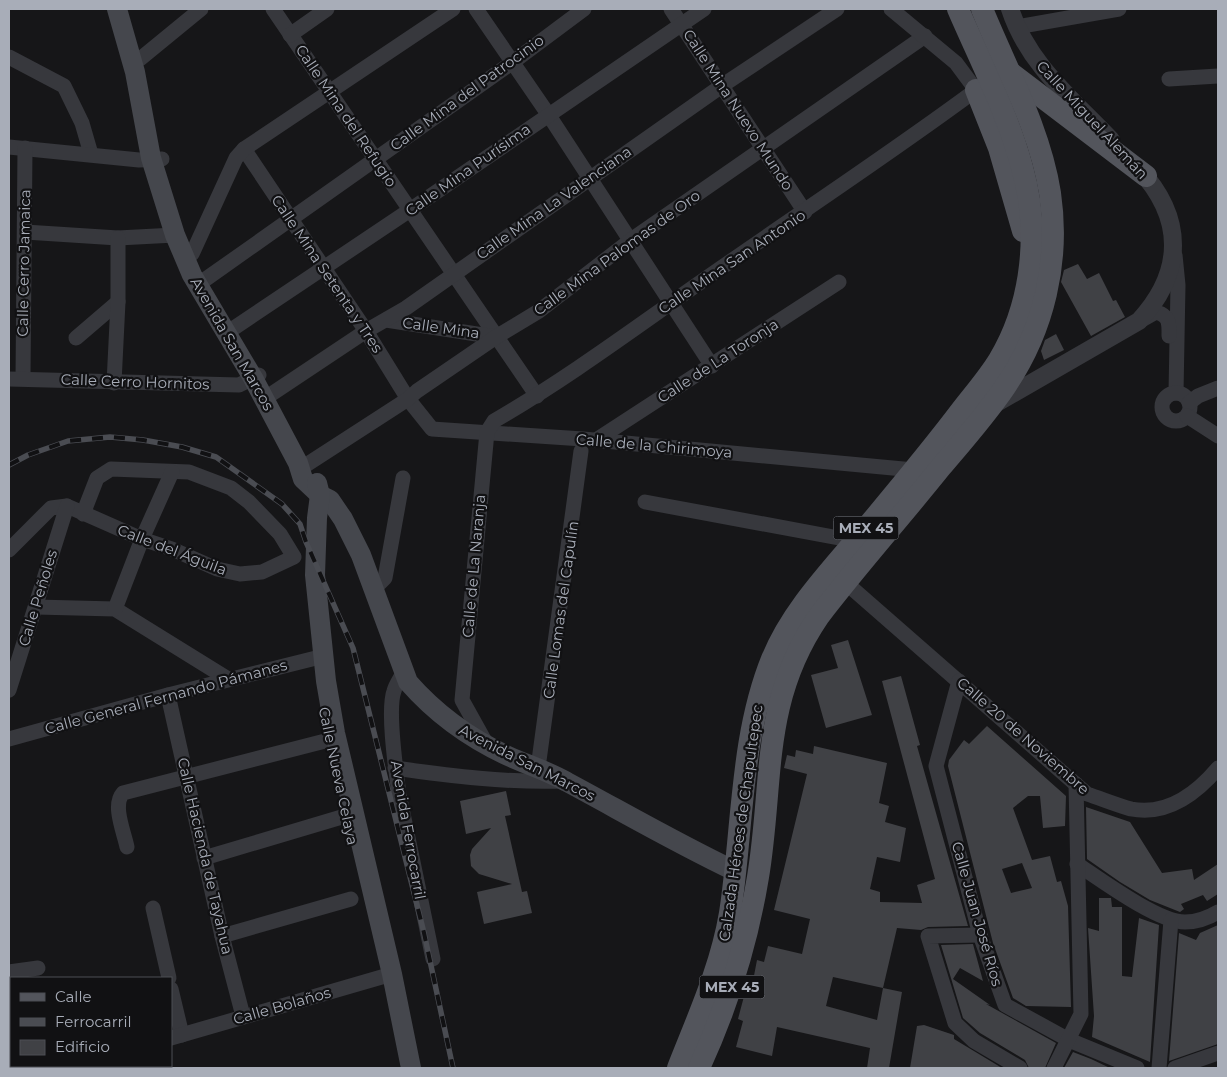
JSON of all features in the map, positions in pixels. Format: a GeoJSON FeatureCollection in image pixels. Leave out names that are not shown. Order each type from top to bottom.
{"type":"FeatureCollection","features":[{"type":"Feature","properties":{"kind":"main road","name":"Avenida San Marcos"},"geometry":{"type":"LineString","coordinates":[[117,9],[135,72],[175,235],[200,293],[270,395],[305,472]]}},
{"type":"Feature","properties":{"kind":"main road","name":"Avenida San Marcos"},"geometry":{"type":"LineString","coordinates":[[125,9],[140,59],[157,159],[203,281],[256,376],[298,463],[305,472],[315,475],[320,495],[330,500],[343,519],[374,589],[403,673],[421,697],[457,728],[488,745],[566,781],[667,838],[735,872]]}},
{"type":"Feature","properties":{"kind":"main road","name":"Calzada Héroes de Chapultepec"},"geometry":{"type":"LineString","coordinates":[[678,1068],[722,954],[735,872],[753,726],[760,692],[778,645],[789,626],[999,360],[1020,310],[1031,251],[1032,213],[1020,159],[958,9]]}},
{"type":"Feature","properties":{"kind":"main road","name":"Calzada Héroes de Chapultepec"},"geometry":{"type":"LineString","coordinates":[[699,1068],[724,1011],[743,953],[758,875],[774,720],[785,681],[806,634],[991,407],[1016,369],[1036,327],[1049,284],[1053,250],[1050,193],[1045,171],[1036,139],[982,9]]}},
{"type":"Feature","properties":{"kind":"main road"},"geometry":{"type":"LineString","coordinates":[[1008,71],[1146,176]]}},
{"type":"Feature","properties":{"kind":"main road"},"geometry":{"type":"LineString","coordinates":[[976,90],[999,148],[1018,216],[1031,251]]}},
{"type":"Feature","properties":{"kind":"main road","name":"Calle Nueva Celaya"},"geometry":{"type":"LineString","coordinates":[[305,472],[308,530],[304,562],[335,733],[388,975],[405,1068]]}},
{"type":"Feature","properties":{"kind":"main road","name":"Calle Nueva Celaya"},"geometry":{"type":"LineString","coordinates":[[320,495],[314,560],[320,656],[329,740],[345,816],[411,1068]]}},
{"type":"Feature","properties":{"kind":"street"},"geometry":{"type":"LineString","coordinates":[[140,59],[201,9]]}},
{"type":"Feature","properties":{"kind":"street","name":"Calle Mina del Refugio"},"geometry":{"type":"LineString","coordinates":[[273,9],[537,396]]}},
{"type":"Feature","properties":{"kind":"street"},"geometry":{"type":"LineString","coordinates":[[286,29],[289,9]]}},
{"type":"Feature","properties":{"kind":"street"},"geometry":{"type":"LineString","coordinates":[[286,29],[327,9]]}},
{"type":"Feature","properties":{"kind":"street"},"geometry":{"type":"LineString","coordinates":[[192,254],[236,158],[244,149],[453,9]]}},
{"type":"Feature","properties":{"kind":"street"},"geometry":{"type":"LineString","coordinates":[[476,9],[548,114],[712,366]]}},
{"type":"Feature","properties":{"kind":"street","name":"Calle Mina del Patrocinio"},"geometry":{"type":"LineString","coordinates":[[203,281],[513,62],[584,9]]}},
{"type":"Feature","properties":{"kind":"street","name":"Calle Mina Nuevo Mundo"},"geometry":{"type":"LineString","coordinates":[[671,9],[805,212]]}},
{"type":"Feature","properties":{"kind":"street","name":"Calle Mina Purísima"},"geometry":{"type":"LineString","coordinates":[[231,330],[704,9]]}},
{"type":"Feature","properties":{"kind":"street","name":"Calle Mina La Valenciana"},"geometry":{"type":"LineString","coordinates":[[270,395],[366,331],[386,320],[837,9]]}},
{"type":"Feature","properties":{"kind":"street"},"geometry":{"type":"LineString","coordinates":[[892,9],[956,63],[976,90]]}},
{"type":"Feature","properties":{"kind":"street","name":"Calle Miguel Alemán"},"geometry":{"type":"LineString","coordinates":[[1010,9],[1016,27],[1038,66],[1146,176],[1163,204],[1172,226],[1178,285],[1172,394]]}},
{"type":"Feature","properties":{"kind":"street"},"geometry":{"type":"LineString","coordinates":[[1016,27],[1119,9]]}},
{"type":"Feature","properties":{"kind":"street","name":"Calle Mina Palomas de Oro"},"geometry":{"type":"LineString","coordinates":[[305,472],[408,399],[416,391],[496,337],[539,311],[631,240],[925,36]]}},
{"type":"Feature","properties":{"kind":"street"},"geometry":{"type":"LineString","coordinates":[[9,57],[64,86],[82,123],[91,154]]}},
{"type":"Feature","properties":{"kind":"street"},"geometry":{"type":"LineString","coordinates":[[1169,79],[1218,76]]}},
{"type":"Feature","properties":{"kind":"street","name":"Calle Mina San Antonio"},"geometry":{"type":"LineString","coordinates":[[487,432],[494,421],[537,396],[598,356],[976,90]]}},
{"type":"Feature","properties":{"kind":"street"},"geometry":{"type":"LineString","coordinates":[[9,147],[139,160],[157,159]]}},
{"type":"Feature","properties":{"kind":"street","name":"Calle Cerro Jamaica"},"geometry":{"type":"LineString","coordinates":[[16,379],[25,232],[25,148]]}},
{"type":"Feature","properties":{"kind":"street","name":"Calle Mina Setenta y Tres"},"geometry":{"type":"LineString","coordinates":[[244,149],[366,331],[408,399]]}},
{"type":"Feature","properties":{"kind":"street"},"geometry":{"type":"LineString","coordinates":[[25,232],[118,238],[175,235]]}},
{"type":"Feature","properties":{"kind":"street"},"geometry":{"type":"LineString","coordinates":[[114,383],[118,302],[118,238]]}},
{"type":"Feature","properties":{"kind":"street"},"geometry":{"type":"LineString","coordinates":[[1139,321],[1156,303],[1168,278],[1174,245]]}},
{"type":"Feature","properties":{"kind":"street","name":"Calle de La Toronja"},"geometry":{"type":"LineString","coordinates":[[596,440],[839,282]]}},
{"type":"Feature","properties":{"kind":"street"},"geometry":{"type":"LineString","coordinates":[[76,338],[118,302]]}},
{"type":"Feature","properties":{"kind":"street"},"geometry":{"type":"LineString","coordinates":[[991,407],[1156,312],[1168,318],[1172,394],[1162,405],[1166,418],[1180,421],[1188,409],[1218,388]]}},
{"type":"Feature","properties":{"kind":"street","name":"Calle Mina"},"geometry":{"type":"LineString","coordinates":[[386,320],[496,337]]}},
{"type":"Feature","properties":{"kind":"street","name":"Calle Cerro Hornitos"},"geometry":{"type":"LineString","coordinates":[[16,379],[239,385],[256,376]]}},
{"type":"Feature","properties":{"kind":"street"},"geometry":{"type":"LineString","coordinates":[[1172,394],[1184,395],[1188,409],[1218,436]]}},
{"type":"Feature","properties":{"kind":"street","name":"Calle de la Chirimoya"},"geometry":{"type":"LineString","coordinates":[[408,399],[432,429],[596,440],[914,470]]}},
{"type":"Feature","properties":{"kind":"street","name":"Calle de La Naranja"},"geometry":{"type":"LineString","coordinates":[[487,432],[462,700],[488,745]]}},
{"type":"Feature","properties":{"kind":"street","name":"Calle Lomas del Capulín"},"geometry":{"type":"LineString","coordinates":[[538,768],[581,451]]}},
{"type":"Feature","properties":{"kind":"street"},"geometry":{"type":"LineString","coordinates":[[83,514],[97,478],[111,469],[172,472],[142,539],[115,609]]}},
{"type":"Feature","properties":{"kind":"street","name":"Calle del Águila"},"geometry":{"type":"LineString","coordinates":[[67,506],[216,569],[240,574],[262,572],[294,556],[280,534],[261,513],[231,488],[189,472],[172,472]]}},
{"type":"Feature","properties":{"kind":"street"},"geometry":{"type":"LineString","coordinates":[[374,589],[385,578],[403,478]]}},
{"type":"Feature","properties":{"kind":"street"},"geometry":{"type":"LineString","coordinates":[[645,502],[856,541]]}},
{"type":"Feature","properties":{"kind":"street"},"geometry":{"type":"LineString","coordinates":[[9,550],[51,508],[67,506]]}},
{"type":"Feature","properties":{"kind":"street","name":"Calle Peñoles"},"geometry":{"type":"LineString","coordinates":[[9,690],[67,506]]}},
{"type":"Feature","properties":{"kind":"street","name":"Calle 20 de Noviembre"},"geometry":{"type":"LineString","coordinates":[[846,583],[1087,794],[1132,809],[1160,808],[1182,801],[1201,787],[1218,768]]}},
{"type":"Feature","properties":{"kind":"street"},"geometry":{"type":"LineString","coordinates":[[36,607],[115,609],[228,679]]}},
{"type":"Feature","properties":{"kind":"street","name":"Calle General Fernando Pámanes"},"geometry":{"type":"LineString","coordinates":[[9,740],[168,695],[320,656]]}},
{"type":"Feature","properties":{"kind":"street","name":"Avenida Ferrocarril"},"geometry":{"type":"LineString","coordinates":[[403,673],[393,692],[392,738],[395,768],[398,794],[433,959]]}},
{"type":"Feature","properties":{"kind":"street","name":"Calle Juan José Ríos"},"geometry":{"type":"LineString","coordinates":[[959,681],[936,766],[980,935],[1005,1006],[1069,1040],[1137,1068]]}},
{"type":"Feature","properties":{"kind":"street","name":"Calle Hacienda de Tayahua"},"geometry":{"type":"LineString","coordinates":[[168,695],[222,936],[243,1016]]}},
{"type":"Feature","properties":{"kind":"street"},"geometry":{"type":"LineString","coordinates":[[127,847],[118,805],[119,797],[123,793],[188,778],[329,740]]}},
{"type":"Feature","properties":{"kind":"street"},"geometry":{"type":"LineString","coordinates":[[395,768],[455,776],[537,782],[566,781]]}},
{"type":"Feature","properties":{"kind":"street"},"geometry":{"type":"LineString","coordinates":[[1054,1068],[1080,1014],[1076,784]]}},
{"type":"Feature","properties":{"kind":"street"},"geometry":{"type":"LineString","coordinates":[[204,858],[345,816]]}},
{"type":"Feature","properties":{"kind":"street"},"geometry":{"type":"LineString","coordinates":[[1077,864],[1139,903],[1171,920],[1186,922],[1218,912]]}},
{"type":"Feature","properties":{"kind":"street"},"geometry":{"type":"LineString","coordinates":[[222,936],[351,899]]}},
{"type":"Feature","properties":{"kind":"street"},"geometry":{"type":"LineString","coordinates":[[153,908],[169,977]]}},
{"type":"Feature","properties":{"kind":"street"},"geometry":{"type":"LineString","coordinates":[[1159,1068],[1171,920]]}},
{"type":"Feature","properties":{"kind":"street"},"geometry":{"type":"LineString","coordinates":[[980,935],[928,936],[955,1023],[974,1041],[1020,1068]]}},
{"type":"Feature","properties":{"kind":"street"},"geometry":{"type":"LineString","coordinates":[[9,972],[38,968]]}},
{"type":"Feature","properties":{"kind":"street","name":"Calle Bolaños"},"geometry":{"type":"LineString","coordinates":[[176,1037],[388,975]]}},
{"type":"Feature","properties":{"kind":"street"},"geometry":{"type":"LineString","coordinates":[[172,999],[176,1037]]}},
{"type":"Feature","properties":{"kind":"street"},"geometry":{"type":"LineString","coordinates":[[1175,1068],[1214,1059]]}},
{"type":"Feature","properties":{"kind":"building"},"geometry":{"type":"Polygon","coordinates":[[[1078,264],[1087,279],[1099,273],[1113,301],[1116,300],[1125,317],[1091,336],[1061,282],[1064,270],[1078,264]]]}},
{"type":"Feature","properties":{"kind":"building"},"geometry":{"type":"Polygon","coordinates":[[[1056,334],[1064,350],[1044,360],[1041,351],[1045,340],[1056,334]]]}},
{"type":"Feature","properties":{"kind":"building"},"geometry":{"type":"Polygon","coordinates":[[[848,640],[872,715],[826,728],[811,675],[838,668],[831,645],[848,640]]]}},
{"type":"Feature","properties":{"kind":"building"},"geometry":{"type":"Polygon","coordinates":[[[901,676],[920,745],[917,746],[968,926],[928,927],[921,930],[897,928],[883,988],[902,992],[889,1068],[867,1068],[870,1048],[777,1027],[772,1056],[736,1047],[743,1021],[738,1019],[747,985],[752,986],[757,960],[764,962],[768,946],[802,954],[810,919],[774,910],[807,774],[784,768],[787,755],[795,757],[796,750],[813,754],[814,746],[887,763],[879,803],[889,806],[885,822],[906,828],[900,862],[877,857],[870,889],[880,892],[880,902],[922,903],[917,885],[935,879],[882,681],[901,676]],[[833,977],[826,1006],[877,1020],[883,988],[833,977]]]}},
{"type":"Feature","properties":{"kind":"building"},"geometry":{"type":"Polygon","coordinates":[[[987,726],[1066,796],[1065,826],[1043,828],[1040,796],[1028,796],[1013,808],[1032,860],[1050,856],[1057,882],[1061,881],[1068,906],[1071,1007],[1026,1006],[1013,998],[993,943],[948,766],[949,760],[964,740],[969,744],[987,726]],[[1022,863],[1002,869],[1011,893],[1032,888],[1022,863]]]}},
{"type":"Feature","properties":{"kind":"building"},"geometry":{"type":"Polygon","coordinates":[[[506,791],[511,815],[505,816],[522,892],[527,891],[532,913],[484,924],[477,892],[512,884],[479,874],[471,866],[470,855],[472,849],[491,828],[466,834],[460,801],[506,791]]]}},
{"type":"Feature","properties":{"kind":"building"},"geometry":{"type":"Polygon","coordinates":[[[1086,807],[1130,822],[1162,873],[1192,869],[1194,880],[1218,864],[1218,894],[1207,901],[1203,895],[1181,904],[1184,909],[1180,912],[1150,900],[1120,882],[1087,859],[1086,807]]]}},
{"type":"Feature","properties":{"kind":"building"},"geometry":{"type":"Polygon","coordinates":[[[1099,898],[1111,898],[1112,907],[1122,907],[1122,976],[1132,977],[1139,918],[1159,925],[1150,1062],[1092,1037],[1094,1016],[1088,928],[1099,931],[1099,898]]]}},
{"type":"Feature","properties":{"kind":"building"},"geometry":{"type":"Polygon","coordinates":[[[1218,925],[1218,1044],[1169,1061],[1179,933],[1196,940],[1200,933],[1218,925]]]}},
{"type":"Feature","properties":{"kind":"building"},"geometry":{"type":"Polygon","coordinates":[[[973,944],[983,981],[960,968],[953,979],[990,1005],[986,1004],[1056,1043],[1045,1068],[1029,1068],[1025,1060],[980,1033],[963,1018],[941,945],[973,944]]]}},
{"type":"Feature","properties":{"kind":"building"},"geometry":{"type":"Polygon","coordinates":[[[924,1025],[954,1035],[954,1039],[1002,1068],[910,1068],[917,1026],[924,1025]]]}},
{"type":"Feature","properties":{"kind":"building"},"geometry":{"type":"Polygon","coordinates":[[[1073,1052],[1091,1059],[1110,1068],[1064,1068],[1073,1052]]]}},
{"type":"Feature","properties":{"kind":"railway"},"geometry":{"type":"LineString","coordinates":[[9,465],[28,455],[68,441],[110,437],[143,440],[182,447],[216,457],[282,504],[300,524],[306,542],[353,648],[424,933],[453,1068]]}}]}
